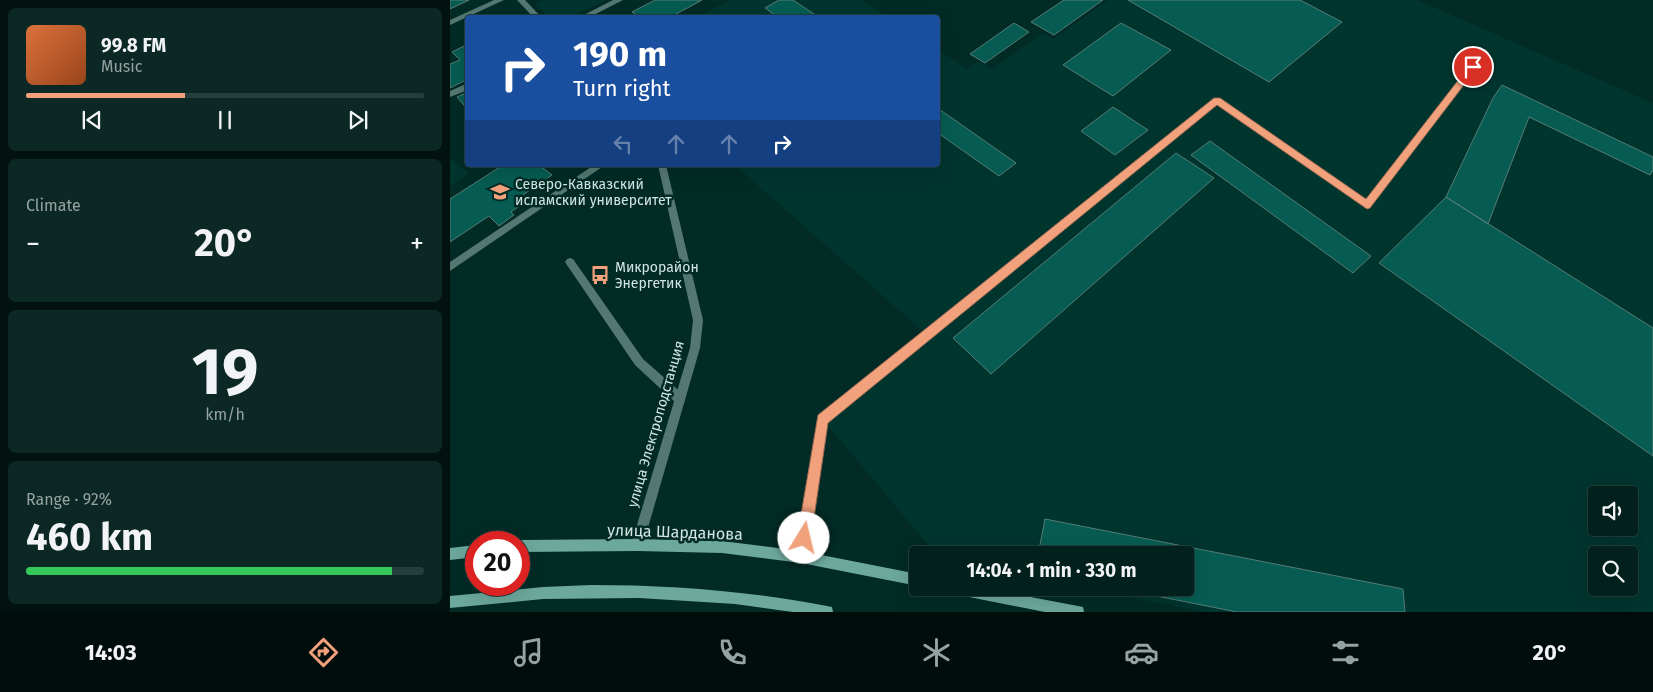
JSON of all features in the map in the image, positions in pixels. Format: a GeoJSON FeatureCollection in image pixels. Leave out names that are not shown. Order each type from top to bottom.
{"type":"FeatureCollection","features":[{"type":"Feature","properties":{"kind":"main road","name":"улица Шарданова"},"geometry":{"type":"LineString","coordinates":[[530,546],[637,545],[722,547],[801,557],[909,578]]}},
{"type":"Feature","properties":{"kind":"main road"},"geometry":{"type":"LineString","coordinates":[[450,554],[465,552]]}},
{"type":"Feature","properties":{"kind":"main road"},"geometry":{"type":"LineString","coordinates":[[450,602],[509,594],[613,592],[702,594],[792,604],[827,612]]}},
{"type":"Feature","properties":{"kind":"main road"},"geometry":{"type":"LineString","coordinates":[[995,596],[1078,612]]}},
{"type":"Feature","properties":{"kind":"street"},"geometry":{"type":"LineString","coordinates":[[467,15],[500,0]]}},
{"type":"Feature","properties":{"kind":"street"},"geometry":{"type":"LineString","coordinates":[[521,0],[536,15]]}},
{"type":"Feature","properties":{"kind":"street"},"geometry":{"type":"LineString","coordinates":[[587,15],[618,0]]}},
{"type":"Feature","properties":{"kind":"street"},"geometry":{"type":"LineString","coordinates":[[450,23],[465,16]]}},
{"type":"Feature","properties":{"kind":"street"},"geometry":{"type":"LineString","coordinates":[[801,557],[822,420],[1217,100],[1367,205],[1485,52]]}},
{"type":"Feature","properties":{"kind":"street"},"geometry":{"type":"LineString","coordinates":[[451,94],[465,87]]}},
{"type":"Feature","properties":{"kind":"street"},"geometry":{"type":"LineString","coordinates":[[450,267],[598,167]]}},
{"type":"Feature","properties":{"kind":"street","name":"улица Электроподстанция"},"geometry":{"type":"LineString","coordinates":[[637,545],[695,348],[698,320],[662,167]]}},
{"type":"Feature","properties":{"kind":"street"},"geometry":{"type":"LineString","coordinates":[[570,262],[639,362],[680,399]]}},
{"type":"Feature","properties":{"kind":"shaded area"},"geometry":{"type":"Polygon","coordinates":[[[544,0],[606,0],[575,15],[547,15],[535,4],[544,0]]]}},
{"type":"Feature","properties":{"kind":"shaded area"},"geometry":{"type":"Polygon","coordinates":[[[730,0],[861,0],[885,15],[702,15],[730,0]]]}},
{"type":"Feature","properties":{"kind":"shaded area"},"geometry":{"type":"Polygon","coordinates":[[[1108,0],[1417,0],[1653,103],[1653,612],[1206,612],[1123,596],[1194,596],[1194,546],[929,546],[822,419],[927,335],[737,167],[940,167],[940,51],[967,69],[979,61],[992,69],[1043,33],[1053,39],[1108,0]]]}},
{"type":"Feature","properties":{"kind":"shaded area"},"geometry":{"type":"Polygon","coordinates":[[[450,158],[469,173],[450,186],[450,158]]]}},
{"type":"Feature","properties":{"kind":"building"},"geometry":{"type":"Polygon","coordinates":[[[450,0],[469,0],[450,9],[450,0]]]}},
{"type":"Feature","properties":{"kind":"building"},"geometry":{"type":"Polygon","coordinates":[[[655,0],[702,0],[674,15],[636,15],[632,12],[655,0]]]}},
{"type":"Feature","properties":{"kind":"building"},"geometry":{"type":"Polygon","coordinates":[[[779,0],[793,0],[816,15],[775,15],[765,8],[779,0]]]}},
{"type":"Feature","properties":{"kind":"building"},"geometry":{"type":"Polygon","coordinates":[[[1064,0],[1103,0],[1054,35],[1031,22],[1064,0]]]}},
{"type":"Feature","properties":{"kind":"building"},"geometry":{"type":"Polygon","coordinates":[[[1128,0],[1300,0],[1342,22],[1269,82],[1128,0]]]}},
{"type":"Feature","properties":{"kind":"building"},"geometry":{"type":"Polygon","coordinates":[[[1014,23],[1029,32],[985,63],[970,54],[1014,23]]]}},
{"type":"Feature","properties":{"kind":"building"},"geometry":{"type":"Polygon","coordinates":[[[1121,23],[1171,50],[1113,96],[1063,65],[1121,23]]]}},
{"type":"Feature","properties":{"kind":"building"},"geometry":{"type":"Polygon","coordinates":[[[465,46],[465,80],[450,88],[450,64],[460,60],[452,52],[465,46]]]}},
{"type":"Feature","properties":{"kind":"building"},"geometry":{"type":"Polygon","coordinates":[[[1502,85],[1653,157],[1653,170],[1650,175],[1529,117],[1488,224],[1446,197],[1493,98],[1502,85]]]}},
{"type":"Feature","properties":{"kind":"building"},"geometry":{"type":"Polygon","coordinates":[[[465,93],[465,106],[457,97],[465,93]]]}},
{"type":"Feature","properties":{"kind":"building"},"geometry":{"type":"Polygon","coordinates":[[[1113,107],[1148,130],[1115,155],[1081,131],[1113,107]]]}},
{"type":"Feature","properties":{"kind":"building"},"geometry":{"type":"Polygon","coordinates":[[[940,110],[1016,163],[999,176],[940,134],[940,110]]]}},
{"type":"Feature","properties":{"kind":"building"},"geometry":{"type":"Polygon","coordinates":[[[1210,141],[1371,256],[1353,273],[1191,155],[1210,141]]]}},
{"type":"Feature","properties":{"kind":"building"},"geometry":{"type":"Polygon","coordinates":[[[1176,153],[1214,178],[991,374],[953,338],[1176,153]]]}},
{"type":"Feature","properties":{"kind":"building"},"geometry":{"type":"Polygon","coordinates":[[[500,167],[542,167],[552,175],[514,201],[521,205],[511,212],[514,215],[499,226],[489,216],[450,242],[450,199],[500,167]]]}},
{"type":"Feature","properties":{"kind":"building"},"geometry":{"type":"Polygon","coordinates":[[[1446,197],[1653,328],[1653,456],[1379,263],[1446,197]]]}},
{"type":"Feature","properties":{"kind":"building"},"geometry":{"type":"Polygon","coordinates":[[[1045,519],[1183,546],[1040,546],[1045,519]]]}},
{"type":"Feature","properties":{"kind":"building"},"geometry":{"type":"Polygon","coordinates":[[[1194,548],[1403,589],[1405,612],[1237,612],[1156,596],[1194,596],[1194,548]]]}},
{"type":"Feature","properties":{"kind":"place","name":"Северо-Кавказский исламский университет"},"geometry":{"type":"Point","coordinates":[500,192]}},
{"type":"Feature","properties":{"kind":"place","name":"Микрорайон Энергетик"},"geometry":{"type":"Point","coordinates":[600,275]}},
{"type":"Feature","properties":{"kind":"route"},"geometry":{"type":"LineString","coordinates":[[804,538],[822,420],[1217,100],[1367,205],[1473,67]]}}]}
